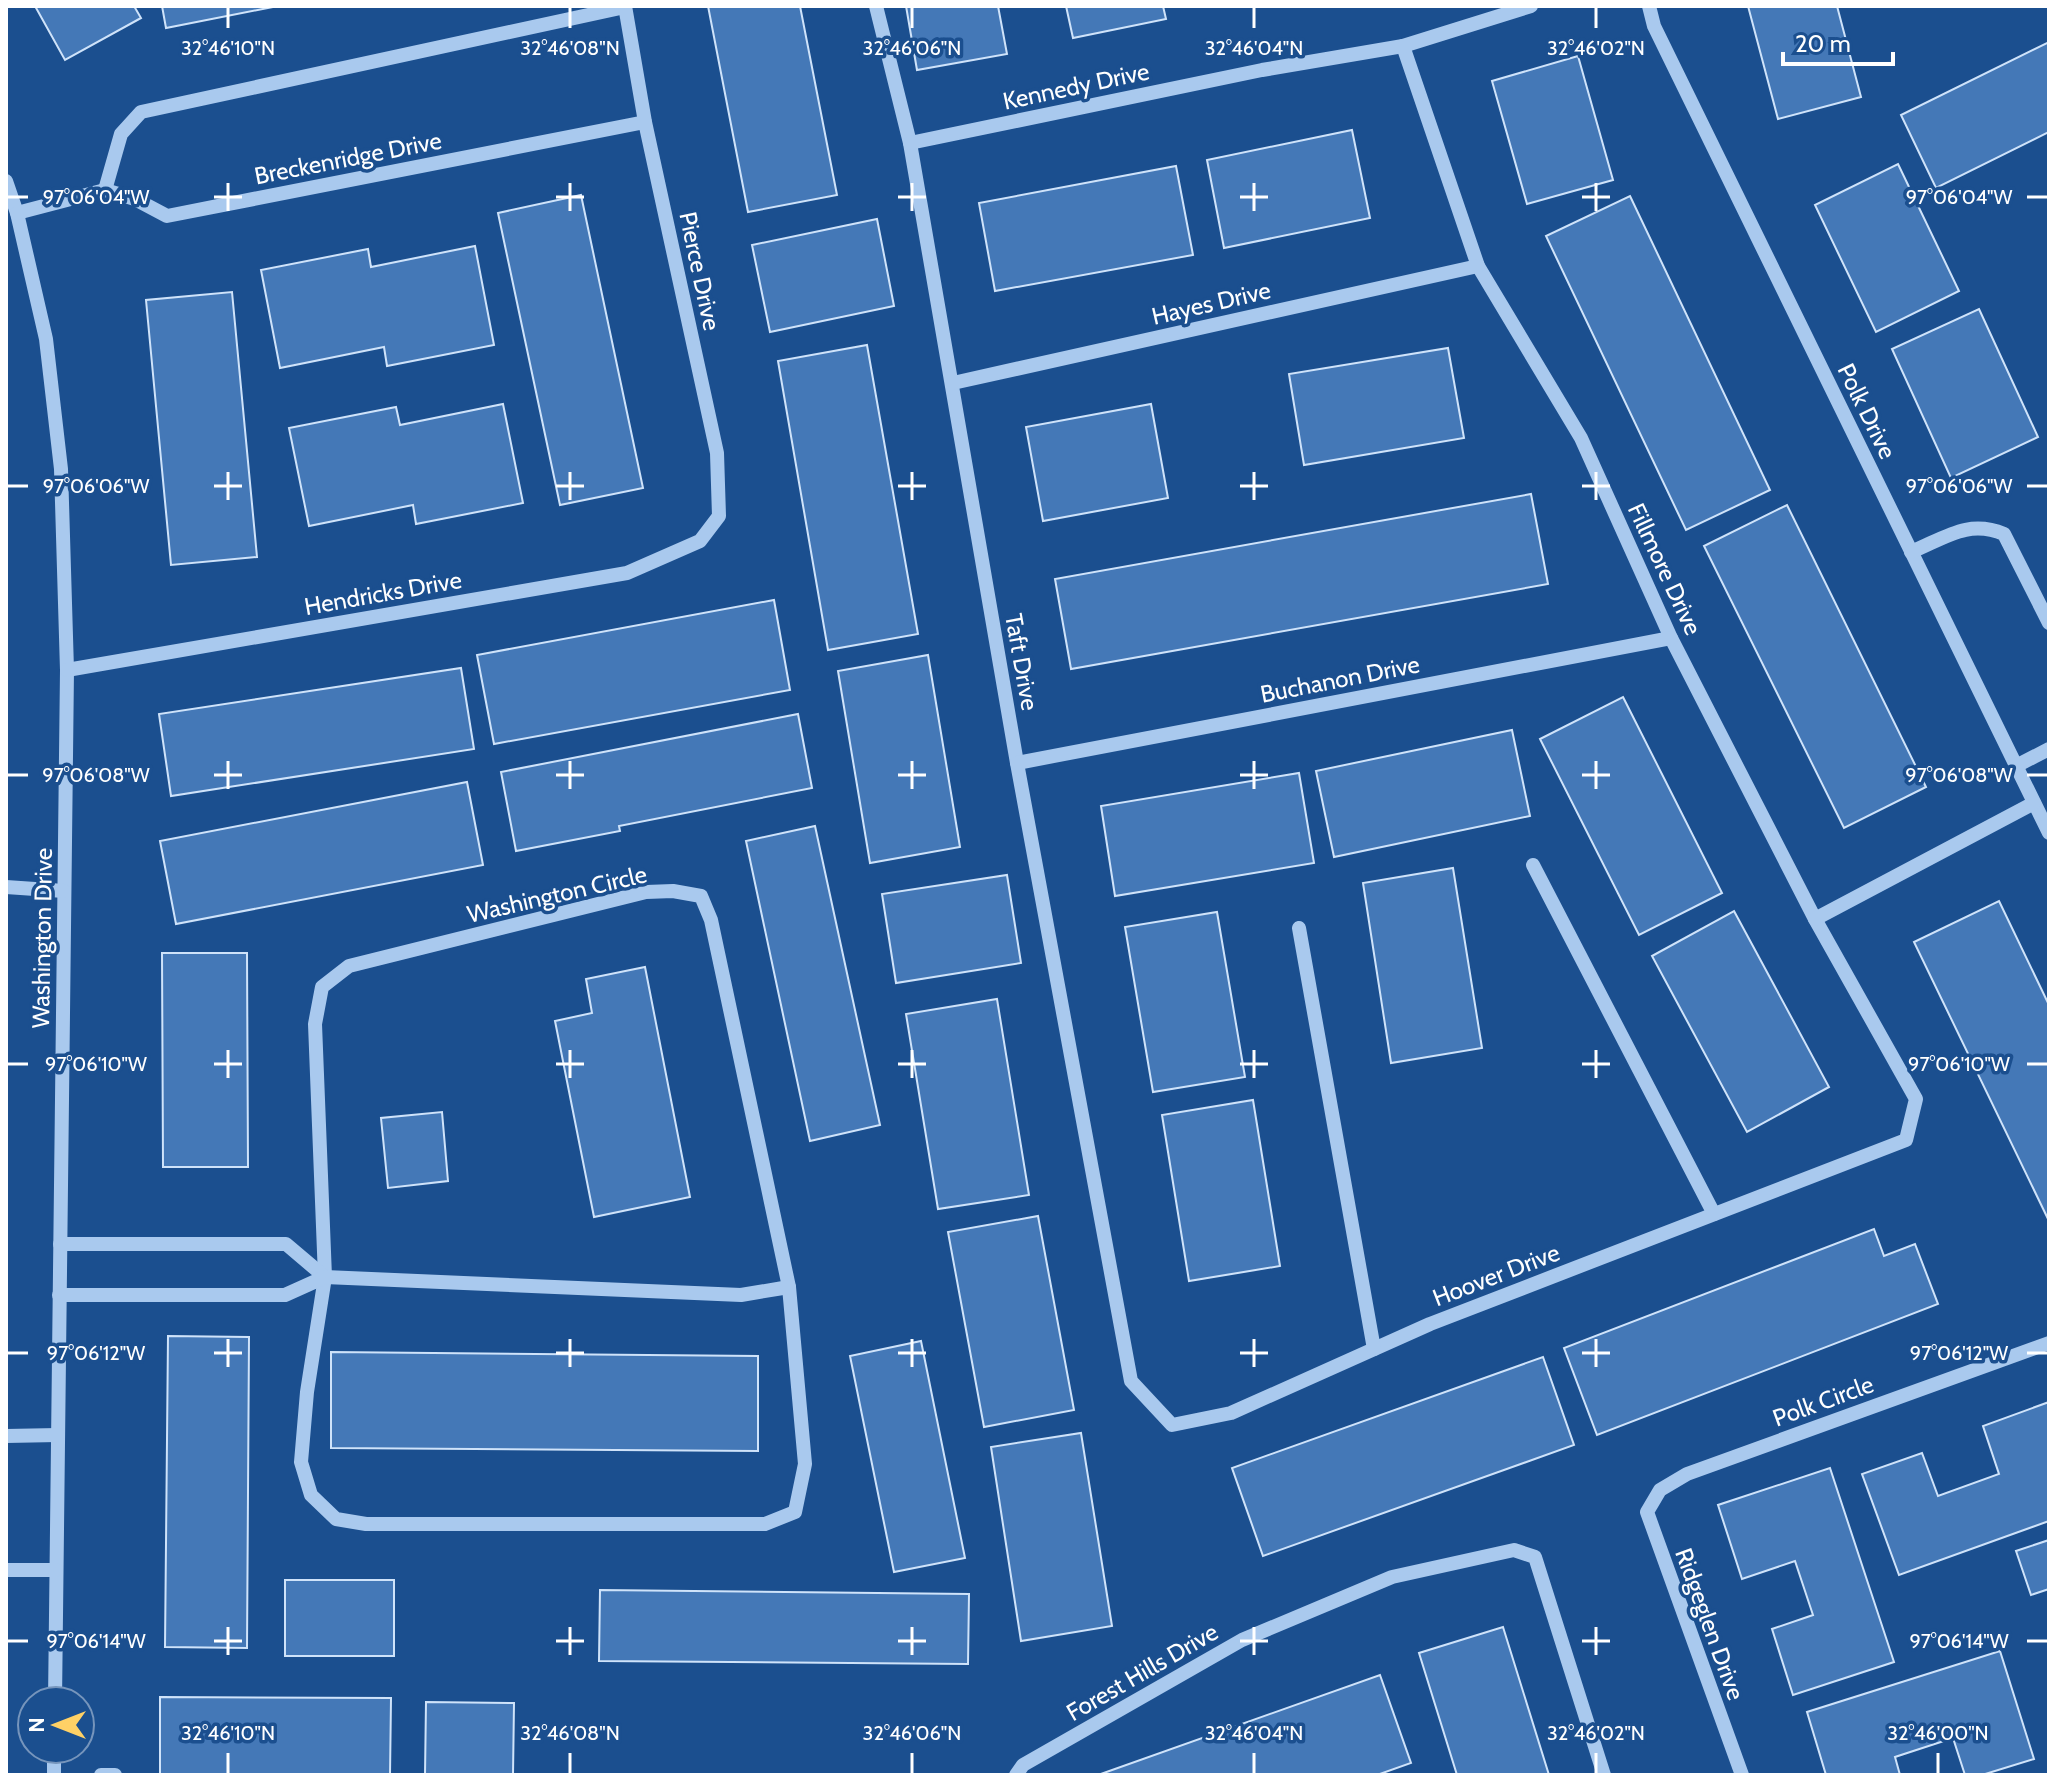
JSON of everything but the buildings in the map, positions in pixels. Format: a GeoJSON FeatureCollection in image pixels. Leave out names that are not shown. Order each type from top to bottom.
{"type":"FeatureCollection","features":[{"type":"Feature","properties":{"kind":"street"},"geometry":{"type":"LineString","coordinates":[[17,213],[105,190],[121,134],[141,112],[625,6]]}},
{"type":"Feature","properties":{"kind":"street","name":"Pierce Drive"},"geometry":{"type":"LineString","coordinates":[[625,6],[645,122],[717,453],[719,516],[700,541]]}},
{"type":"Feature","properties":{"kind":"street","name":"Taft Drive"},"geometry":{"type":"LineString","coordinates":[[876,6],[910,143],[1017,763],[1122,1325]]}},
{"type":"Feature","properties":{"kind":"street","name":"Kennedy Drive"},"geometry":{"type":"LineString","coordinates":[[910,143],[1262,70],[1403,46],[1531,6]]}},
{"type":"Feature","properties":{"kind":"street","name":"Polk Drive"},"geometry":{"type":"LineString","coordinates":[[1649,6],[1654,26],[2049,833]]}},
{"type":"Feature","properties":{"kind":"street","name":"Fillmore Drive"},"geometry":{"type":"LineString","coordinates":[[1403,46],[1478,266],[1581,438],[1671,638],[1815,919],[1916,1099]]}},
{"type":"Feature","properties":{"kind":"street","name":"Breckenridge Drive"},"geometry":{"type":"LineString","coordinates":[[105,190],[135,199],[167,216],[645,122]]}},
{"type":"Feature","properties":{"kind":"street","name":"Washington Drive"},"geometry":{"type":"LineString","coordinates":[[6,181],[17,213],[46,339],[61,469],[67,670],[55,1685]]}},
{"type":"Feature","properties":{"kind":"street","name":"Hayes Drive"},"geometry":{"type":"LineString","coordinates":[[953,383],[1478,266]]}},
{"type":"Feature","properties":{"kind":"street"},"geometry":{"type":"LineString","coordinates":[[1911,552],[1971,527],[1990,528],[2004,534],[2049,623]]}},
{"type":"Feature","properties":{"kind":"street","name":"Hendricks Drive"},"geometry":{"type":"LineString","coordinates":[[67,670],[627,573],[700,541]]}},
{"type":"Feature","properties":{"kind":"street","name":"Buchanon Drive"},"geometry":{"type":"LineString","coordinates":[[1017,763],[1671,638]]}},
{"type":"Feature","properties":{"kind":"street"},"geometry":{"type":"LineString","coordinates":[[2016,766],[2049,749]]}},
{"type":"Feature","properties":{"kind":"street"},"geometry":{"type":"LineString","coordinates":[[1815,919],[2034,803]]}},
{"type":"Feature","properties":{"kind":"street"},"geometry":{"type":"LineString","coordinates":[[1533,865],[1714,1214]]}},
{"type":"Feature","properties":{"kind":"street"},"geometry":{"type":"LineString","coordinates":[[6,887],[64,891]]}},
{"type":"Feature","properties":{"kind":"street","name":"Washington Circle"},"geometry":{"type":"LineString","coordinates":[[673,891],[701,896],[711,920],[789,1287],[805,1464],[795,1512],[765,1524],[366,1524],[336,1519],[311,1495],[301,1462],[307,1392],[325,1277],[315,1024],[322,987],[349,966],[646,892],[673,891]]}},
{"type":"Feature","properties":{"kind":"street"},"geometry":{"type":"LineString","coordinates":[[1299,928],[1374,1349]]}},
{"type":"Feature","properties":{"kind":"street","name":"Hoover Drive"},"geometry":{"type":"LineString","coordinates":[[1122,1325],[1131,1381],[1172,1425],[1231,1413],[1430,1324],[1906,1140],[1916,1099]]}},
{"type":"Feature","properties":{"kind":"street"},"geometry":{"type":"LineString","coordinates":[[60,1244],[286,1244],[325,1277]]}},
{"type":"Feature","properties":{"kind":"street"},"geometry":{"type":"LineString","coordinates":[[59,1295],[285,1295],[325,1277],[741,1295],[789,1287]]}},
{"type":"Feature","properties":{"kind":"street","name":"Polk Circle"},"geometry":{"type":"LineString","coordinates":[[1660,1490],[1687,1474],[2049,1343]]}},
{"type":"Feature","properties":{"kind":"street"},"geometry":{"type":"LineString","coordinates":[[6,1436],[58,1435]]}},
{"type":"Feature","properties":{"kind":"street","name":"Ridgeglen Drive"},"geometry":{"type":"LineString","coordinates":[[1660,1490],[1647,1512],[1742,1775]]}},
{"type":"Feature","properties":{"kind":"street","name":"Forest Hills Drive"},"geometry":{"type":"LineString","coordinates":[[1016,1775],[1023,1765],[1242,1640],[1392,1577],[1514,1550],[1535,1557],[1604,1775]]}},
{"type":"Feature","properties":{"kind":"street"},"geometry":{"type":"LineString","coordinates":[[6,1570],[56,1570]]}},
{"type":"Feature","properties":{"kind":"street"},"geometry":{"type":"LineString","coordinates":[[101,1775],[115,1775]]}}]}
